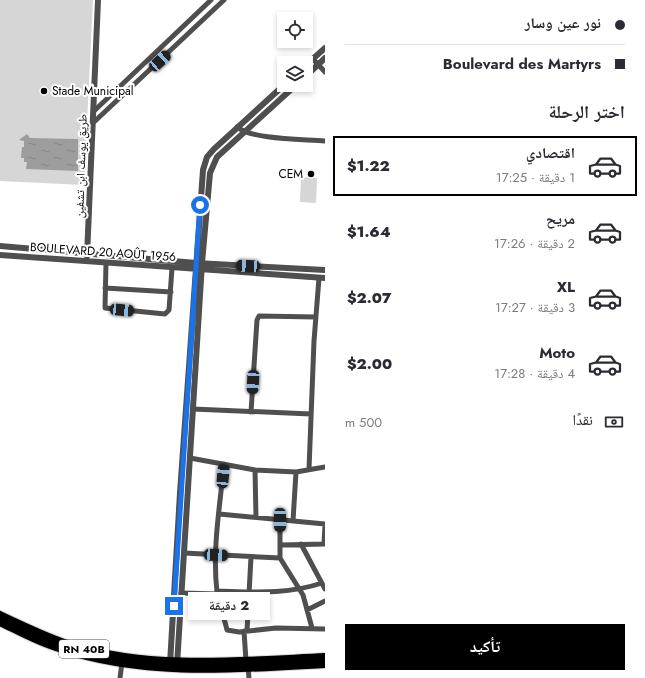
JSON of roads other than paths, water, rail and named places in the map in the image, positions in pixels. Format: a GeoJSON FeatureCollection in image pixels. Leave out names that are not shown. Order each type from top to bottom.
{"type":"FeatureCollection","features":[{"type":"Feature","properties":{"kind":"main road","name":"RN 40B"},"geometry":{"type":"LineString","coordinates":[[0,615],[52,639],[71,645],[174,665]]}},
{"type":"Feature","properties":{"kind":"main road","name":"RN 40B"},"geometry":{"type":"LineString","coordinates":[[0,622],[58,648],[122,662],[174,665],[325,664]]}},
{"type":"Feature","properties":{"kind":"main road","name":"RN 40B"},"geometry":{"type":"LineString","coordinates":[[247,664],[325,657]]}},
{"type":"Feature","properties":{"kind":"street","name":"طريق يوسف ابن تشفين"},"geometry":{"type":"LineString","coordinates":[[87,262],[98,0]]}},
{"type":"Feature","properties":{"kind":"street"},"geometry":{"type":"LineString","coordinates":[[94,122],[224,0]]}},
{"type":"Feature","properties":{"kind":"street"},"geometry":{"type":"LineString","coordinates":[[94,111],[208,1]]}},
{"type":"Feature","properties":{"kind":"street"},"geometry":{"type":"LineString","coordinates":[[325,48],[313,59],[325,72]]}},
{"type":"Feature","properties":{"kind":"street"},"geometry":{"type":"LineString","coordinates":[[313,69],[325,58]]}},
{"type":"Feature","properties":{"kind":"street"},"geometry":{"type":"LineString","coordinates":[[174,665],[181,593],[190,458],[205,164],[214,149],[277,91]]}},
{"type":"Feature","properties":{"kind":"street"},"geometry":{"type":"LineString","coordinates":[[174,665],[179,506],[199,266],[212,166],[217,157],[288,92]]}},
{"type":"Feature","properties":{"kind":"street"},"geometry":{"type":"LineString","coordinates":[[237,127],[244,132],[325,140]]}},
{"type":"Feature","properties":{"kind":"street"},"geometry":{"type":"LineString","coordinates":[[0,246],[88,252],[199,266]]}},
{"type":"Feature","properties":{"kind":"street","name":"BOULEVARD 20 AOÛT 1956"},"geometry":{"type":"LineString","coordinates":[[0,255],[172,268],[199,266],[325,270]]}},
{"type":"Feature","properties":{"kind":"street"},"geometry":{"type":"LineString","coordinates":[[106,263],[106,308],[166,314],[169,310],[172,268]]}},
{"type":"Feature","properties":{"kind":"street","name":"BOULEVARD 20 AOÛT 1956"},"geometry":{"type":"LineString","coordinates":[[199,266],[322,278]]}},
{"type":"Feature","properties":{"kind":"street"},"geometry":{"type":"LineString","coordinates":[[310,469],[316,317],[322,278]]}},
{"type":"Feature","properties":{"kind":"street"},"geometry":{"type":"LineString","coordinates":[[105,288],[171,292]]}},
{"type":"Feature","properties":{"kind":"street"},"geometry":{"type":"LineString","coordinates":[[251,412],[257,320],[259,316],[316,317]]}},
{"type":"Feature","properties":{"kind":"street"},"geometry":{"type":"LineString","coordinates":[[193,409],[311,414]]}},
{"type":"Feature","properties":{"kind":"street"},"geometry":{"type":"LineString","coordinates":[[190,458],[255,470],[296,472],[325,467]]}},
{"type":"Feature","properties":{"kind":"street"},"geometry":{"type":"LineString","coordinates":[[224,464],[216,555],[217,592],[220,609],[228,630],[325,629]]}},
{"type":"Feature","properties":{"kind":"street"},"geometry":{"type":"LineString","coordinates":[[255,470],[256,517]]}},
{"type":"Feature","properties":{"kind":"street"},"geometry":{"type":"LineString","coordinates":[[293,521],[296,472]]}},
{"type":"Feature","properties":{"kind":"street"},"geometry":{"type":"LineString","coordinates":[[219,514],[325,524],[324,544],[281,545]]}},
{"type":"Feature","properties":{"kind":"street"},"geometry":{"type":"LineString","coordinates":[[280,520],[280,558],[300,590],[308,610],[312,628]]}},
{"type":"Feature","properties":{"kind":"street"},"geometry":{"type":"LineString","coordinates":[[301,544],[325,589]]}},
{"type":"Feature","properties":{"kind":"street"},"geometry":{"type":"LineString","coordinates":[[184,553],[280,558]]}},
{"type":"Feature","properties":{"kind":"street"},"geometry":{"type":"LineString","coordinates":[[249,678],[246,631],[250,557]]}},
{"type":"Feature","properties":{"kind":"street"},"geometry":{"type":"LineString","coordinates":[[181,593],[300,590],[322,583]]}},
{"type":"Feature","properties":{"kind":"street"},"geometry":{"type":"LineString","coordinates":[[308,610],[325,601]]}},
{"type":"Feature","properties":{"kind":"street"},"geometry":{"type":"LineString","coordinates":[[120,678],[122,662]]}},
{"type":"Feature","properties":{"kind":"water"},"geometry":{"type":"Polygon","coordinates":[[[27,134],[30,138],[78,139],[78,171],[26,169],[27,162],[24,162],[24,158],[21,158],[24,141],[19,140],[27,134]]]}},
{"type":"Feature","properties":{"kind":"place","name":"Stade Municipal"},"geometry":{"type":"Point","coordinates":[44,91]}},
{"type":"Feature","properties":{"kind":"place","name":"CEM"},"geometry":{"type":"Point","coordinates":[311,174]}}]}
